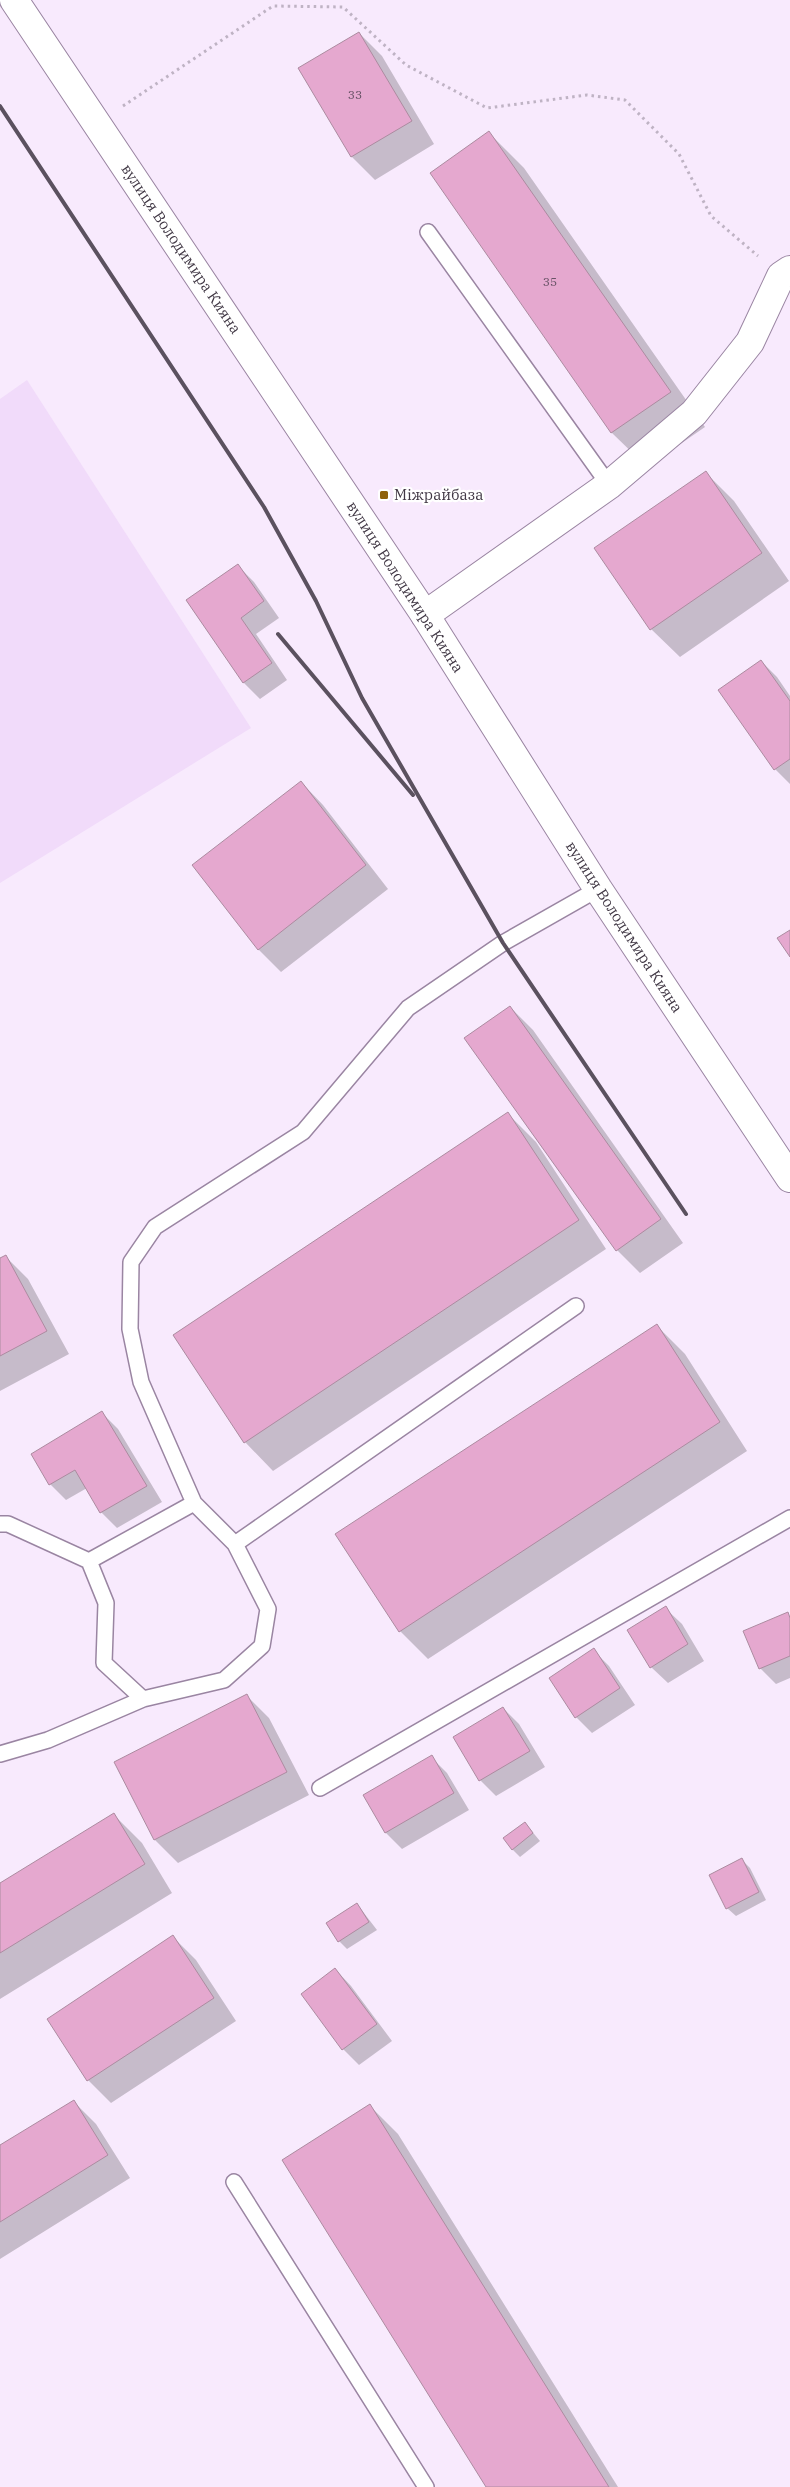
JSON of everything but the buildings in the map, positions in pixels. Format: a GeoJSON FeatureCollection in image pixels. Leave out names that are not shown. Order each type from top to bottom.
{"type":"FeatureCollection","features":[{"type":"Feature","properties":{"kind":"main road","name":"вулиця Володимира Кияна"},"geometry":{"type":"LineString","coordinates":[[21,7],[425,615],[598,889],[790,1178]]}},
{"type":"Feature","properties":{"kind":"main road"},"geometry":{"type":"LineString","coordinates":[[425,615],[609,485],[694,413],[750,342],[786,273]]}},
{"type":"Feature","properties":{"kind":"lane"},"geometry":{"type":"LineString","coordinates":[[428,232],[609,485]]}},
{"type":"Feature","properties":{"kind":"lane"},"geometry":{"type":"LineString","coordinates":[[0,1754],[48,1740],[143,1699],[224,1680],[262,1646],[268,1609],[235,1544],[194,1503],[141,1382],[130,1329],[131,1262],[155,1227],[303,1132],[408,1008],[503,943],[598,889]]}},
{"type":"Feature","properties":{"kind":"lane"},"geometry":{"type":"LineString","coordinates":[[235,1544],[576,1306]]}},
{"type":"Feature","properties":{"kind":"lane"},"geometry":{"type":"LineString","coordinates":[[89,1561],[194,1503]]}},
{"type":"Feature","properties":{"kind":"lane"},"geometry":{"type":"LineString","coordinates":[[320,1788],[790,1518]]}},
{"type":"Feature","properties":{"kind":"lane"},"geometry":{"type":"LineString","coordinates":[[0,1524],[8,1524],[89,1561],[106,1603],[104,1663],[143,1699]]}},
{"type":"Feature","properties":{"kind":"lane"},"geometry":{"type":"LineString","coordinates":[[234,2182],[426,2487]]}},
{"type":"Feature","properties":{"kind":"path"},"geometry":{"type":"LineString","coordinates":[[98,123],[274,6],[343,7],[406,65],[488,108],[587,95],[626,100],[679,154],[711,216],[786,273]]}},
{"type":"Feature","properties":{"kind":"shaded area"},"geometry":{"type":"Polygon","coordinates":[[[27,380],[251,728],[0,883],[0,399],[27,380]]]}},
{"type":"Feature","properties":{"kind":"railway"},"geometry":{"type":"LineString","coordinates":[[0,106],[264,507],[316,601],[362,698],[503,943],[686,1214]]}},
{"type":"Feature","properties":{"kind":"railway"},"geometry":{"type":"LineString","coordinates":[[278,634],[413,795]]}},
{"type":"Feature","properties":{"kind":"place","name":"Міжрайбаза"},"geometry":{"type":"Point","coordinates":[384,495]}}]}
